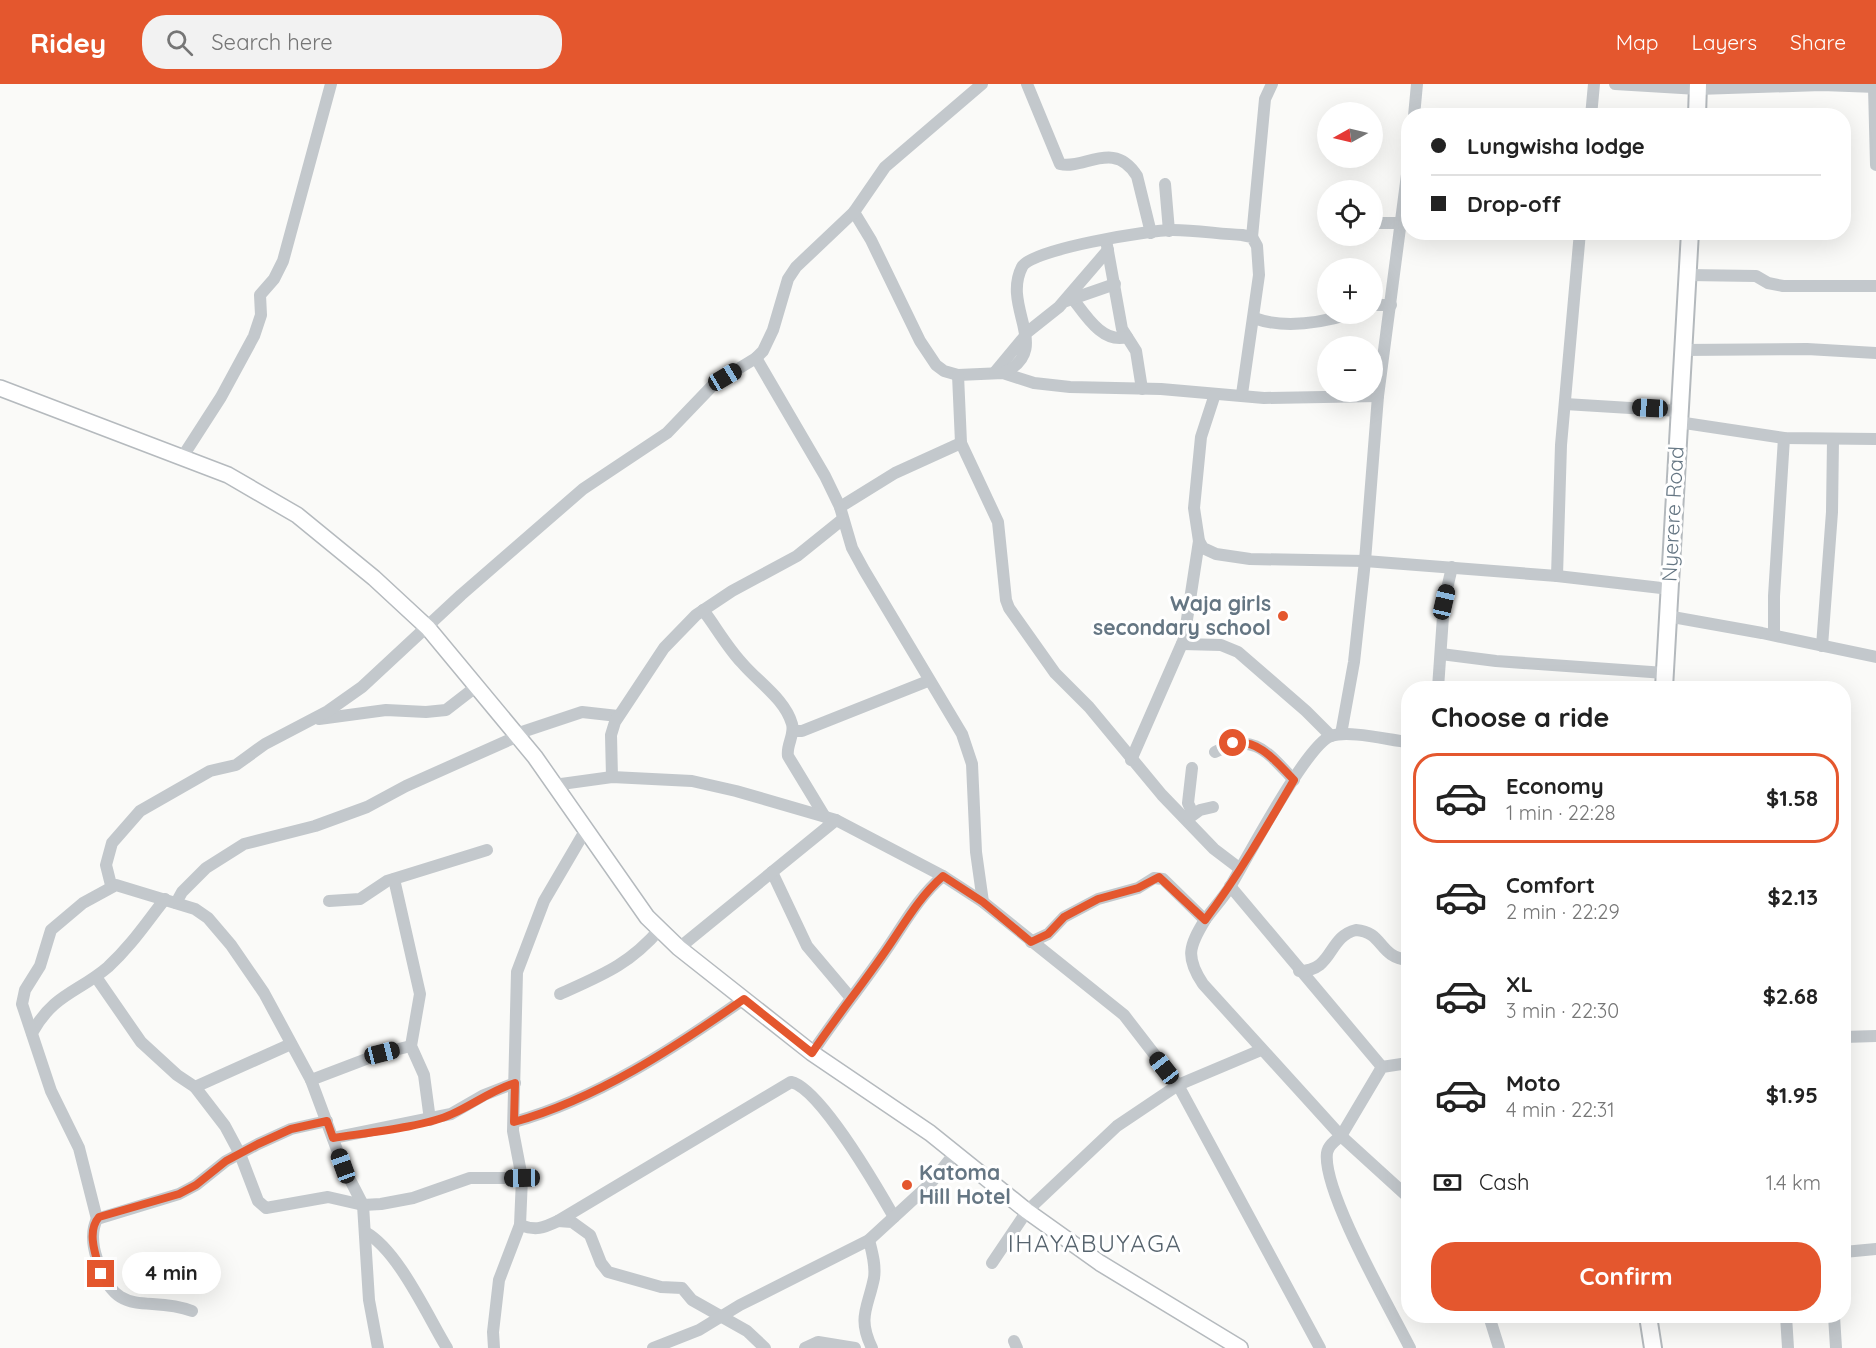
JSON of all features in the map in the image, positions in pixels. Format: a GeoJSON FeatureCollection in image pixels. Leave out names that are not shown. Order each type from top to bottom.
{"type":"FeatureCollection","features":[{"type":"Feature","properties":{"kind":"highway"},"geometry":{"type":"LineString","coordinates":[[1697,108],[1698,86]]}},
{"type":"Feature","properties":{"kind":"highway","name":"Nyerere Road"},"geometry":{"type":"LineString","coordinates":[[1664,681],[1690,240]]}},
{"type":"Feature","properties":{"kind":"highway"},"geometry":{"type":"LineString","coordinates":[[1649,1323],[1653,1348]]}},
{"type":"Feature","properties":{"kind":"main road"},"geometry":{"type":"LineString","coordinates":[[0,388],[228,475],[297,514],[374,578],[428,628],[517,735],[647,916],[679,948],[812,1053],[956,1153],[1027,1211],[1100,1263],[1240,1348]]}},
{"type":"Feature","properties":{"kind":"street"},"geometry":{"type":"LineString","coordinates":[[183,456],[221,397],[254,336],[261,315],[260,295],[280,269],[288,246],[331,84]]}},
{"type":"Feature","properties":{"kind":"street"},"geometry":{"type":"LineString","coordinates":[[111,885],[105,865],[110,849],[140,811],[210,771],[236,765],[265,744],[311,720],[362,687],[461,595],[583,489],[668,433],[715,383],[763,351],[773,330],[792,273],[854,212],[885,167],[982,84]]}},
{"type":"Feature","properties":{"kind":"street"},"geometry":{"type":"LineString","coordinates":[[1027,84],[1060,164],[1102,157],[1112,158],[1132,168],[1137,176],[1151,233]]}},
{"type":"Feature","properties":{"kind":"street"},"geometry":{"type":"LineString","coordinates":[[1242,394],[1259,275],[1257,246],[1252,237],[1265,99],[1272,84]]}},
{"type":"Feature","properties":{"kind":"street"},"geometry":{"type":"LineString","coordinates":[[1415,108],[1417,84]]}},
{"type":"Feature","properties":{"kind":"street"},"geometry":{"type":"LineString","coordinates":[[1592,108],[1593,84]]}},
{"type":"Feature","properties":{"kind":"street"},"geometry":{"type":"LineString","coordinates":[[1615,84],[1875,87],[1876,165]]}},
{"type":"Feature","properties":{"kind":"street"},"geometry":{"type":"LineString","coordinates":[[1165,184],[1169,231]]}},
{"type":"Feature","properties":{"kind":"street"},"geometry":{"type":"LineString","coordinates":[[854,212],[871,240],[920,340],[936,365],[958,375],[999,373],[1034,383],[1070,387],[1142,388],[1242,394],[1264,398],[1317,399]]}},
{"type":"Feature","properties":{"kind":"street"},"geometry":{"type":"LineString","coordinates":[[1383,223],[1401,223]]}},
{"type":"Feature","properties":{"kind":"street"},"geometry":{"type":"LineString","coordinates":[[1383,361],[1401,230]]}},
{"type":"Feature","properties":{"kind":"street"},"geometry":{"type":"LineString","coordinates":[[1025,335],[1017,301],[1023,265],[1046,254],[1107,245],[1151,233],[1169,231],[1252,237]]}},
{"type":"Feature","properties":{"kind":"street"},"geometry":{"type":"LineString","coordinates":[[1557,576],[1565,404],[1579,240]]}},
{"type":"Feature","properties":{"kind":"street"},"geometry":{"type":"LineString","coordinates":[[1107,245],[1122,328],[1136,351],[1142,388]]}},
{"type":"Feature","properties":{"kind":"street"},"geometry":{"type":"LineString","coordinates":[[999,373],[1025,335],[1068,301],[1107,245]]}},
{"type":"Feature","properties":{"kind":"street"},"geometry":{"type":"LineString","coordinates":[[1688,275],[1756,276],[1768,283],[1783,286],[1876,286]]}},
{"type":"Feature","properties":{"kind":"street"},"geometry":{"type":"LineString","coordinates":[[1068,301],[1114,284]]}},
{"type":"Feature","properties":{"kind":"street"},"geometry":{"type":"LineString","coordinates":[[1068,301],[1107,337],[1117,339],[1127,337]]}},
{"type":"Feature","properties":{"kind":"street"},"geometry":{"type":"LineString","coordinates":[[1383,305],[1391,305]]}},
{"type":"Feature","properties":{"kind":"street"},"geometry":{"type":"LineString","coordinates":[[1254,318],[1276,323],[1317,320]]}},
{"type":"Feature","properties":{"kind":"street"},"geometry":{"type":"LineString","coordinates":[[1683,350],[1807,349],[1876,353]]}},
{"type":"Feature","properties":{"kind":"street"},"geometry":{"type":"LineString","coordinates":[[756,357],[813,453],[842,513],[852,548],[864,570],[928,681],[962,734],[972,764],[976,852],[983,902]]}},
{"type":"Feature","properties":{"kind":"street"},"geometry":{"type":"LineString","coordinates":[[958,375],[961,443],[998,522],[1006,600],[1009,608],[1055,673],[1089,707],[1131,760],[1189,817],[1214,849],[1239,868]]}},
{"type":"Feature","properties":{"kind":"street"},"geometry":{"type":"LineString","coordinates":[[1131,760],[1182,644],[1198,541],[1194,508],[1201,437],[1215,394]]}},
{"type":"Feature","properties":{"kind":"street"},"geometry":{"type":"LineString","coordinates":[[1378,402],[1365,561],[1354,662],[1336,735],[1321,743],[1294,780],[1230,886],[1195,936],[1190,952],[1195,972],[1261,1050],[1341,1136],[1401,1191]]}},
{"type":"Feature","properties":{"kind":"street"},"geometry":{"type":"LineString","coordinates":[[1565,404],[1679,416],[1784,438],[1876,439]]}},
{"type":"Feature","properties":{"kind":"street"},"geometry":{"type":"LineString","coordinates":[[1773,635],[1784,438]]}},
{"type":"Feature","properties":{"kind":"street"},"geometry":{"type":"LineString","coordinates":[[1822,646],[1832,512],[1833,440]]}},
{"type":"Feature","properties":{"kind":"street"},"geometry":{"type":"LineString","coordinates":[[612,777],[611,735],[618,716],[646,678],[664,648],[703,610],[797,556],[842,513],[895,473],[961,443]]}},
{"type":"Feature","properties":{"kind":"street"},"geometry":{"type":"LineString","coordinates":[[1198,541],[1208,552],[1227,556],[1452,567],[1670,589]]}},
{"type":"Feature","properties":{"kind":"street"},"geometry":{"type":"LineString","coordinates":[[1439,681],[1444,602],[1452,567]]}},
{"type":"Feature","properties":{"kind":"street"},"geometry":{"type":"LineString","coordinates":[[703,610],[740,662],[770,691],[790,720],[793,731],[787,748],[788,756],[831,818]]}},
{"type":"Feature","properties":{"kind":"street"},"geometry":{"type":"LineString","coordinates":[[1667,616],[1876,657]]}},
{"type":"Feature","properties":{"kind":"street"},"geometry":{"type":"LineString","coordinates":[[1182,644],[1221,645],[1238,652],[1336,735],[1401,741]]}},
{"type":"Feature","properties":{"kind":"street"},"geometry":{"type":"LineString","coordinates":[[1441,654],[1664,681]]}},
{"type":"Feature","properties":{"kind":"street"},"geometry":{"type":"LineString","coordinates":[[793,731],[802,730],[928,681]]}},
{"type":"Feature","properties":{"kind":"street"},"geometry":{"type":"LineString","coordinates":[[311,720],[380,710],[426,712],[446,710],[477,686]]}},
{"type":"Feature","properties":{"kind":"street"},"geometry":{"type":"LineString","coordinates":[[32,1033],[57,1000],[96,976],[206,868],[244,844],[315,826],[367,807],[406,786],[517,735],[582,712],[618,716]]}},
{"type":"Feature","properties":{"kind":"street"},"geometry":{"type":"LineString","coordinates":[[1215,752],[1233,743],[1254,744],[1294,780]]}},
{"type":"Feature","properties":{"kind":"street"},"geometry":{"type":"LineString","coordinates":[[1189,817],[1188,803],[1192,768]]}},
{"type":"Feature","properties":{"kind":"street"},"geometry":{"type":"LineString","coordinates":[[554,785],[612,777],[692,781],[736,790],[831,818],[943,876],[983,902],[1124,1015],[1178,1085],[1320,1348]]}},
{"type":"Feature","properties":{"kind":"street"},"geometry":{"type":"LineString","coordinates":[[1189,817],[1213,807]]}},
{"type":"Feature","properties":{"kind":"street"},"geometry":{"type":"LineString","coordinates":[[679,948],[772,872],[831,818]]}},
{"type":"Feature","properties":{"kind":"street"},"geometry":{"type":"LineString","coordinates":[[494,1348],[493,1332],[500,1280],[520,1225],[522,1178],[514,1122],[515,998],[521,958],[544,901],[585,831]]}},
{"type":"Feature","properties":{"kind":"street"},"geometry":{"type":"LineString","coordinates":[[329,901],[360,899],[394,879],[487,850]]}},
{"type":"Feature","properties":{"kind":"street"},"geometry":{"type":"LineString","coordinates":[[772,872],[807,946],[850,997]]}},
{"type":"Feature","properties":{"kind":"street"},"geometry":{"type":"LineString","coordinates":[[812,1053],[917,903],[943,876]]}},
{"type":"Feature","properties":{"kind":"street"},"geometry":{"type":"LineString","coordinates":[[1031,942],[1048,934],[1064,917],[1098,899],[1138,888],[1159,877],[1205,920]]}},
{"type":"Feature","properties":{"kind":"street"},"geometry":{"type":"LineString","coordinates":[[394,879],[420,994],[411,1046],[424,1075],[430,1120]]}},
{"type":"Feature","properties":{"kind":"street"},"geometry":{"type":"LineString","coordinates":[[192,1311],[173,1304],[134,1304],[112,1292],[101,1274],[94,1251],[93,1234],[97,1219],[79,1148],[51,1091],[22,1004],[22,997],[40,966],[51,930],[83,903],[111,885],[127,886],[202,913],[231,945],[264,993],[311,1080],[333,1138],[363,1205],[369,1300],[378,1348]]}},
{"type":"Feature","properties":{"kind":"street"},"geometry":{"type":"LineString","coordinates":[[1230,886],[1299,971],[1382,1067]]}},
{"type":"Feature","properties":{"kind":"street"},"geometry":{"type":"LineString","coordinates":[[560,994],[611,972],[627,962],[660,929]]}},
{"type":"Feature","properties":{"kind":"street"},"geometry":{"type":"LineString","coordinates":[[1299,971],[1308,971],[1323,964],[1339,940],[1356,930],[1373,935],[1394,958],[1401,959]]}},
{"type":"Feature","properties":{"kind":"street"},"geometry":{"type":"LineString","coordinates":[[96,976],[141,1042],[195,1088],[225,1126],[240,1154],[255,1196],[266,1208],[328,1197],[363,1205],[413,1198],[470,1178],[522,1178]]}},
{"type":"Feature","properties":{"kind":"street"},"geometry":{"type":"LineString","coordinates":[[514,1122],[549,1111],[599,1088],[694,1034],[744,999]]}},
{"type":"Feature","properties":{"kind":"street"},"geometry":{"type":"LineString","coordinates":[[1851,1037],[1876,1036]]}},
{"type":"Feature","properties":{"kind":"street"},"geometry":{"type":"LineString","coordinates":[[195,1088],[291,1044]]}},
{"type":"Feature","properties":{"kind":"street"},"geometry":{"type":"LineString","coordinates":[[311,1080],[382,1053],[411,1046]]}},
{"type":"Feature","properties":{"kind":"street"},"geometry":{"type":"LineString","coordinates":[[992,1263],[1027,1211],[1117,1126],[1178,1085],[1261,1050]]}},
{"type":"Feature","properties":{"kind":"street"},"geometry":{"type":"LineString","coordinates":[[1382,1067],[1401,1064]]}},
{"type":"Feature","properties":{"kind":"street"},"geometry":{"type":"LineString","coordinates":[[1382,1067],[1341,1136],[1331,1144],[1327,1153],[1333,1184],[1346,1221],[1410,1348]]}},
{"type":"Feature","properties":{"kind":"street"},"geometry":{"type":"LineString","coordinates":[[520,1225],[531,1230],[542,1229],[558,1221],[791,1082],[801,1084],[830,1118],[874,1182],[894,1217]]}},
{"type":"Feature","properties":{"kind":"street"},"geometry":{"type":"LineString","coordinates":[[333,1138],[451,1114],[484,1095],[515,1083]]}},
{"type":"Feature","properties":{"kind":"street"},"geometry":{"type":"LineString","coordinates":[[97,1219],[186,1191],[217,1167],[240,1154],[291,1129],[327,1121]]}},
{"type":"Feature","properties":{"kind":"street"},"geometry":{"type":"LineString","coordinates":[[653,1348],[699,1330],[869,1240],[930,1184],[956,1153]]}},
{"type":"Feature","properties":{"kind":"street"},"geometry":{"type":"LineString","coordinates":[[558,1221],[572,1222],[591,1235],[601,1263],[608,1272],[661,1287],[682,1288],[692,1300],[756,1337],[765,1348]]}},
{"type":"Feature","properties":{"kind":"street"},"geometry":{"type":"LineString","coordinates":[[365,1232],[376,1238],[387,1251],[416,1293],[447,1348]]}},
{"type":"Feature","properties":{"kind":"street"},"geometry":{"type":"LineString","coordinates":[[869,1240],[874,1270],[863,1313],[864,1332],[872,1348]]}},
{"type":"Feature","properties":{"kind":"street"},"geometry":{"type":"LineString","coordinates":[[1851,1251],[1876,1249]]}},
{"type":"Feature","properties":{"kind":"street"},"geometry":{"type":"LineString","coordinates":[[1491,1323],[1499,1348]]}},
{"type":"Feature","properties":{"kind":"street"},"geometry":{"type":"LineString","coordinates":[[1786,1323],[1788,1348]]}},
{"type":"Feature","properties":{"kind":"street"},"geometry":{"type":"LineString","coordinates":[[1834,1323],[1836,1348]]}},
{"type":"Feature","properties":{"kind":"street"},"geometry":{"type":"LineString","coordinates":[[805,1348],[818,1342],[827,1342],[855,1348]]}},
{"type":"Feature","properties":{"kind":"place","name":"Waja girls secondary school"},"geometry":{"type":"Point","coordinates":[1283,616]}},
{"type":"Feature","properties":{"kind":"place","name":"Katoma Hill Hotel"},"geometry":{"type":"Point","coordinates":[907,1185]}},
{"type":"Feature","properties":{"kind":"district","name":"IHAYABUYAGA"},"geometry":{"type":"Point","coordinates":[1095,1244]}},
{"type":"Feature","properties":{"kind":"route"},"geometry":{"type":"LineString","coordinates":[[101,1274],[94,1251],[93,1234],[94,1224],[101,1215],[186,1191],[226,1161],[282,1132],[302,1125],[327,1121],[333,1138],[378,1131],[451,1114],[484,1095],[515,1083],[514,1122],[541,1114],[584,1095],[694,1034],[744,999],[812,1053],[917,903],[927,890],[943,876],[983,902],[1031,942],[1048,934],[1059,920],[1098,899],[1138,888],[1159,877],[1205,920],[1230,886],[1294,780],[1254,744],[1233,743]]}}]}
